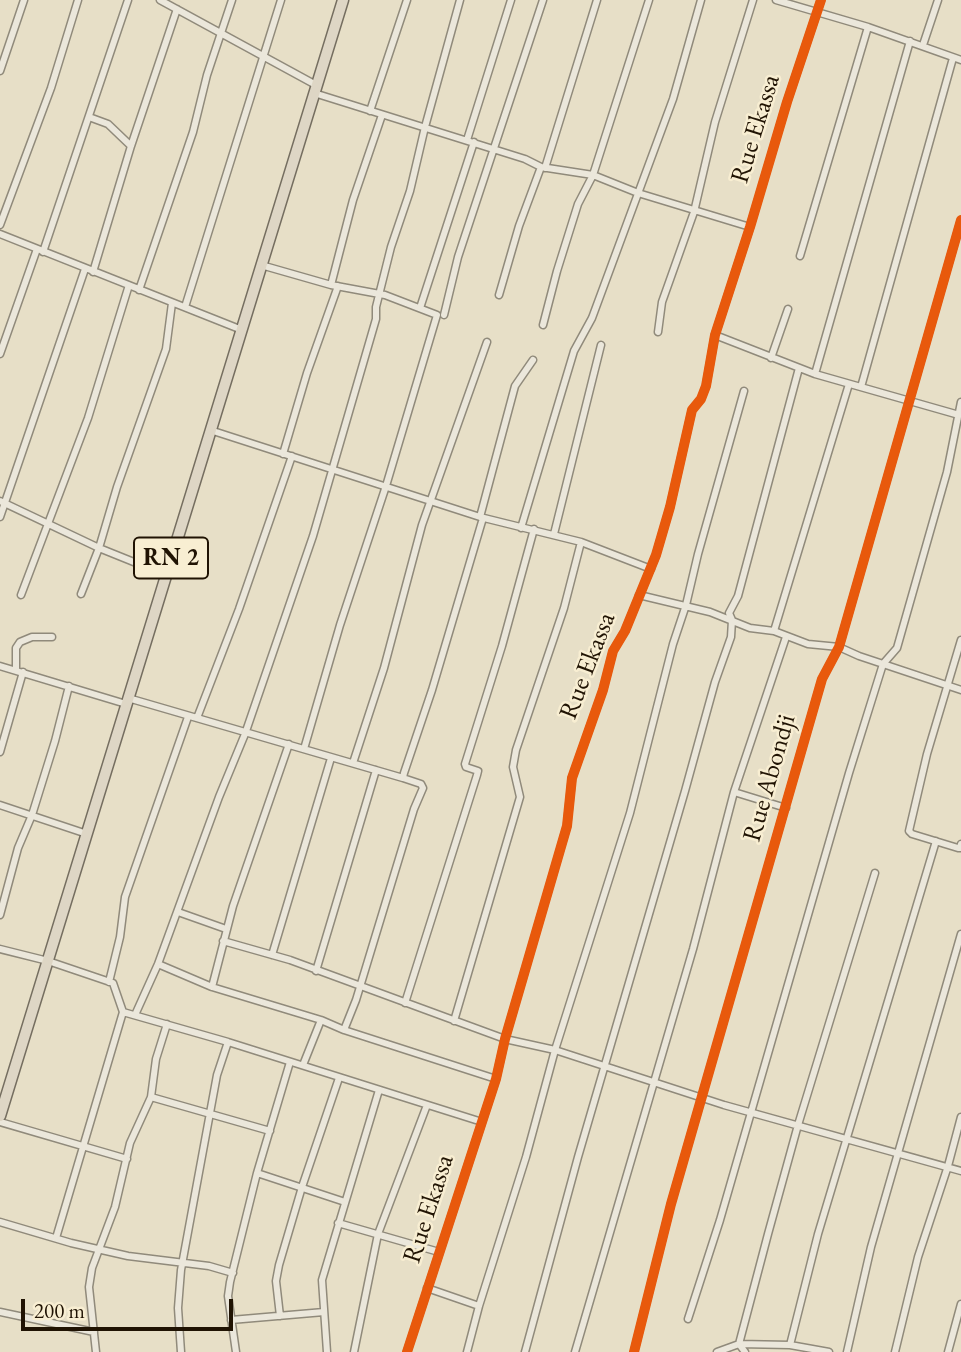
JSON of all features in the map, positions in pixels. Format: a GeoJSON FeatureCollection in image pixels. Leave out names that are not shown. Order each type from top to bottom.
{"type":"FeatureCollection","features":[{"type":"Feature","properties":{"kind":"highway","name":"RN 2"},"geometry":{"type":"LineString","coordinates":[[0,1116],[343,0]]}},
{"type":"Feature","properties":{"kind":"street"},"geometry":{"type":"LineString","coordinates":[[0,71],[24,0]]}},
{"type":"Feature","properties":{"kind":"street"},"geometry":{"type":"LineString","coordinates":[[0,225],[51,88],[78,0]]}},
{"type":"Feature","properties":{"kind":"street"},"geometry":{"type":"LineString","coordinates":[[0,354],[89,117],[128,0]]}},
{"type":"Feature","properties":{"kind":"street"},"geometry":{"type":"LineString","coordinates":[[160,0],[175,5],[315,89],[370,111],[525,159],[543,168],[593,175],[694,212],[750,227]]}},
{"type":"Feature","properties":{"kind":"street"},"geometry":{"type":"LineString","coordinates":[[139,290],[193,132],[207,75],[232,0]]}},
{"type":"Feature","properties":{"kind":"street"},"geometry":{"type":"LineString","coordinates":[[185,307],[281,0]]}},
{"type":"Feature","properties":{"kind":"street"},"geometry":{"type":"LineString","coordinates":[[370,111],[407,0]]}},
{"type":"Feature","properties":{"kind":"street"},"geometry":{"type":"LineString","coordinates":[[135,1014],[158,964],[245,734],[313,536],[376,320],[376,307],[399,220],[410,191],[460,0]]}},
{"type":"Feature","properties":{"kind":"street"},"geometry":{"type":"LineString","coordinates":[[420,308],[511,0]]}},
{"type":"Feature","properties":{"kind":"street"},"geometry":{"type":"LineString","coordinates":[[444,315],[455,267],[543,0]]}},
{"type":"Feature","properties":{"kind":"street"},"geometry":{"type":"LineString","coordinates":[[499,295],[519,226],[543,168],[597,0]]}},
{"type":"Feature","properties":{"kind":"street"},"geometry":{"type":"LineString","coordinates":[[543,325],[556,271],[578,204],[593,175],[649,0]]}},
{"type":"Feature","properties":{"kind":"street"},"geometry":{"type":"LineString","coordinates":[[521,528],[574,351],[592,318],[673,99],[701,0]]}},
{"type":"Feature","properties":{"kind":"street"},"geometry":{"type":"LineString","coordinates":[[657,332],[662,302],[694,212],[715,122],[753,0]]}},
{"type":"Feature","properties":{"kind":"street"},"geometry":{"type":"LineString","coordinates":[[776,0],[868,27],[957,59],[861,387]]}},
{"type":"Feature","properties":{"kind":"street","name":"Rue Ekassa"},"geometry":{"type":"LineString","coordinates":[[407,1352],[496,1079],[505,1039],[567,827],[572,778],[603,690],[613,651],[625,631],[651,569],[670,507],[694,407],[701,399],[706,386],[715,335],[821,0]]}},
{"type":"Feature","properties":{"kind":"street"},"geometry":{"type":"LineString","coordinates":[[923,45],[938,0]]}},
{"type":"Feature","properties":{"kind":"street"},"geometry":{"type":"LineString","coordinates":[[0,517],[2,502],[89,271],[175,5]]}},
{"type":"Feature","properties":{"kind":"street"},"geometry":{"type":"LineString","coordinates":[[800,256],[868,27]]}},
{"type":"Feature","properties":{"kind":"street"},"geometry":{"type":"LineString","coordinates":[[816,374],[910,41]]}},
{"type":"Feature","properties":{"kind":"street"},"geometry":{"type":"LineString","coordinates":[[283,454],[335,285],[353,200],[382,115]]}},
{"type":"Feature","properties":{"kind":"street"},"geometry":{"type":"LineString","coordinates":[[89,117],[108,124],[131,146]]}},
{"type":"Feature","properties":{"kind":"street","name":"Rue Abondji"},"geometry":{"type":"LineString","coordinates":[[634,1352],[671,1204],[822,679],[839,647],[961,220]]}},
{"type":"Feature","properties":{"kind":"street"},"geometry":{"type":"LineString","coordinates":[[0,234],[242,330]]}},
{"type":"Feature","properties":{"kind":"street"},"geometry":{"type":"LineString","coordinates":[[261,265],[380,295],[437,315],[304,749]]}},
{"type":"Feature","properties":{"kind":"street"},"geometry":{"type":"LineString","coordinates":[[21,595],[88,418],[130,285]]}},
{"type":"Feature","properties":{"kind":"street"},"geometry":{"type":"LineString","coordinates":[[81,594],[166,349],[172,303]]}},
{"type":"Feature","properties":{"kind":"street"},"geometry":{"type":"LineString","coordinates":[[771,358],[788,309]]}},
{"type":"Feature","properties":{"kind":"street"},"geometry":{"type":"LineString","coordinates":[[715,335],[816,374],[959,415]]}},
{"type":"Feature","properties":{"kind":"street"},"geometry":{"type":"LineString","coordinates":[[353,763],[384,668],[429,501],[487,342]]}},
{"type":"Feature","properties":{"kind":"street"},"geometry":{"type":"LineString","coordinates":[[554,534],[601,345]]}},
{"type":"Feature","properties":{"kind":"street"},"geometry":{"type":"LineString","coordinates":[[404,778],[482,518],[515,386],[533,360]]}},
{"type":"Feature","properties":{"kind":"street"},"geometry":{"type":"LineString","coordinates":[[525,1352],[604,1066],[715,682],[731,637],[732,620],[729,613],[738,596],[800,368]]}},
{"type":"Feature","properties":{"kind":"street"},"geometry":{"type":"LineString","coordinates":[[774,631],[849,384]]}},
{"type":"Feature","properties":{"kind":"street"},"geometry":{"type":"LineString","coordinates":[[467,1352],[555,1050],[630,813],[673,644],[744,391]]}},
{"type":"Feature","properties":{"kind":"street"},"geometry":{"type":"LineString","coordinates":[[688,1319],[883,664],[897,648],[947,472],[961,402]]}},
{"type":"Feature","properties":{"kind":"street"},"geometry":{"type":"LineString","coordinates":[[210,430],[482,518],[581,542],[651,569]]}},
{"type":"Feature","properties":{"kind":"street"},"geometry":{"type":"LineString","coordinates":[[197,718],[239,609],[292,456]]}},
{"type":"Feature","properties":{"kind":"street"},"geometry":{"type":"LineString","coordinates":[[2,502],[99,548],[166,575]]}},
{"type":"Feature","properties":{"kind":"street"},"geometry":{"type":"LineString","coordinates":[[405,1003],[477,775],[478,771],[466,767],[465,764],[502,646],[534,529]]}},
{"type":"Feature","properties":{"kind":"street"},"geometry":{"type":"LineString","coordinates":[[454,1021],[520,797],[513,767],[516,750],[564,608],[581,542]]}},
{"type":"Feature","properties":{"kind":"street"},"geometry":{"type":"LineString","coordinates":[[639,595],[686,605],[750,628],[774,631],[807,643],[839,647],[961,690]]}},
{"type":"Feature","properties":{"kind":"street"},"geometry":{"type":"LineString","coordinates":[[575,1352],[693,949],[734,792],[786,636]]}},
{"type":"Feature","properties":{"kind":"street"},"geometry":{"type":"LineString","coordinates":[[0,751],[19,671],[16,648],[20,642],[32,637],[52,637]]}},
{"type":"Feature","properties":{"kind":"street"},"geometry":{"type":"LineString","coordinates":[[961,640],[909,825],[912,834],[958,848],[961,844]]}},
{"type":"Feature","properties":{"kind":"street"},"geometry":{"type":"LineString","coordinates":[[0,666],[197,718],[421,784],[424,788],[414,809],[344,1030]]}},
{"type":"Feature","properties":{"kind":"street"},"geometry":{"type":"LineString","coordinates":[[0,915],[18,848],[32,815],[55,741],[69,686]]}},
{"type":"Feature","properties":{"kind":"street"},"geometry":{"type":"LineString","coordinates":[[109,982],[120,937],[125,897],[188,717]]}},
{"type":"Feature","properties":{"kind":"street"},"geometry":{"type":"LineString","coordinates":[[212,987],[226,929],[289,744]]}},
{"type":"Feature","properties":{"kind":"street"},"geometry":{"type":"LineString","coordinates":[[272,955],[331,758]]}},
{"type":"Feature","properties":{"kind":"street"},"geometry":{"type":"LineString","coordinates":[[316,971],[376,770]]}},
{"type":"Feature","properties":{"kind":"street"},"geometry":{"type":"LineString","coordinates":[[734,792],[786,808]]}},
{"type":"Feature","properties":{"kind":"street"},"geometry":{"type":"LineString","coordinates":[[0,805],[87,834]]}},
{"type":"Feature","properties":{"kind":"street"},"geometry":{"type":"LineString","coordinates":[[790,1345],[818,1234],[936,841]]}},
{"type":"Feature","properties":{"kind":"street"},"geometry":{"type":"LineString","coordinates":[[739,1344],[798,1125],[875,873]]}},
{"type":"Feature","properties":{"kind":"street"},"geometry":{"type":"LineString","coordinates":[[178,912],[226,929]]}},
{"type":"Feature","properties":{"kind":"street"},"geometry":{"type":"LineString","coordinates":[[847,1352],[871,1247],[961,934]]}},
{"type":"Feature","properties":{"kind":"street"},"geometry":{"type":"LineString","coordinates":[[223,941],[359,985],[505,1039],[555,1050],[702,1097],[961,1171]]}},
{"type":"Feature","properties":{"kind":"street"},"geometry":{"type":"LineString","coordinates":[[0,949],[48,961],[109,982],[114,985],[123,1012],[56,1238]]}},
{"type":"Feature","properties":{"kind":"street"},"geometry":{"type":"LineString","coordinates":[[158,964],[212,987],[321,1020],[344,1030],[496,1079]]}},
{"type":"Feature","properties":{"kind":"street"},"geometry":{"type":"LineString","coordinates":[[123,1012],[482,1122]]}},
{"type":"Feature","properties":{"kind":"street"},"geometry":{"type":"LineString","coordinates":[[303,1065],[321,1020]]}},
{"type":"Feature","properties":{"kind":"street"},"geometry":{"type":"LineString","coordinates":[[96,1352],[89,1287],[98,1249],[115,1207],[130,1143],[151,1097],[156,1059],[167,1024]]}},
{"type":"Feature","properties":{"kind":"street"},"geometry":{"type":"LineString","coordinates":[[181,1352],[178,1308],[183,1263],[217,1076],[228,1042]]}},
{"type":"Feature","properties":{"kind":"street"},"geometry":{"type":"LineString","coordinates":[[236,1352],[228,1296],[257,1173],[290,1062]]}},
{"type":"Feature","properties":{"kind":"street"},"geometry":{"type":"LineString","coordinates":[[280,1316],[277,1275],[302,1187],[339,1078]]}},
{"type":"Feature","properties":{"kind":"street"},"geometry":{"type":"LineString","coordinates":[[327,1352],[322,1280],[379,1090]]}},
{"type":"Feature","properties":{"kind":"street"},"geometry":{"type":"LineString","coordinates":[[151,1097],[270,1131]]}},
{"type":"Feature","properties":{"kind":"street"},"geometry":{"type":"LineString","coordinates":[[354,1352],[378,1234],[427,1105]]}},
{"type":"Feature","properties":{"kind":"street"},"geometry":{"type":"LineString","coordinates":[[895,1352],[918,1257],[961,1117]]}},
{"type":"Feature","properties":{"kind":"street"},"geometry":{"type":"LineString","coordinates":[[0,1122],[127,1159]]}},
{"type":"Feature","properties":{"kind":"street"},"geometry":{"type":"LineString","coordinates":[[257,1173],[345,1202]]}},
{"type":"Feature","properties":{"kind":"street"},"geometry":{"type":"LineString","coordinates":[[0,1223],[128,1256],[209,1266],[233,1273]]}},
{"type":"Feature","properties":{"kind":"street"},"geometry":{"type":"LineString","coordinates":[[338,1223],[439,1252]]}},
{"type":"Feature","properties":{"kind":"street"},"geometry":{"type":"LineString","coordinates":[[427,1288],[479,1306]]}},
{"type":"Feature","properties":{"kind":"street"},"geometry":{"type":"LineString","coordinates":[[948,1352],[961,1304]]}},
{"type":"Feature","properties":{"kind":"street"},"geometry":{"type":"LineString","coordinates":[[0,1312],[94,1332]]}},
{"type":"Feature","properties":{"kind":"street"},"geometry":{"type":"LineString","coordinates":[[231,1320],[324,1312]]}},
{"type":"Feature","properties":{"kind":"street"},"geometry":{"type":"LineString","coordinates":[[739,1344],[745,1352]]}},
{"type":"Feature","properties":{"kind":"street"},"geometry":{"type":"LineString","coordinates":[[718,1352],[739,1344],[790,1345],[829,1352]]}},
{"type":"Feature","properties":{"kind":"cycle path"},"geometry":{"type":"LineString","coordinates":[[407,1352],[496,1079],[505,1039],[567,826],[572,778],[603,690],[613,651],[625,631],[656,555],[692,410],[701,399],[706,386],[715,335],[821,0]]}},
{"type":"Feature","properties":{"kind":"cycle path"},"geometry":{"type":"LineString","coordinates":[[634,1352],[671,1204],[822,679],[839,647],[961,220]]}}]}
